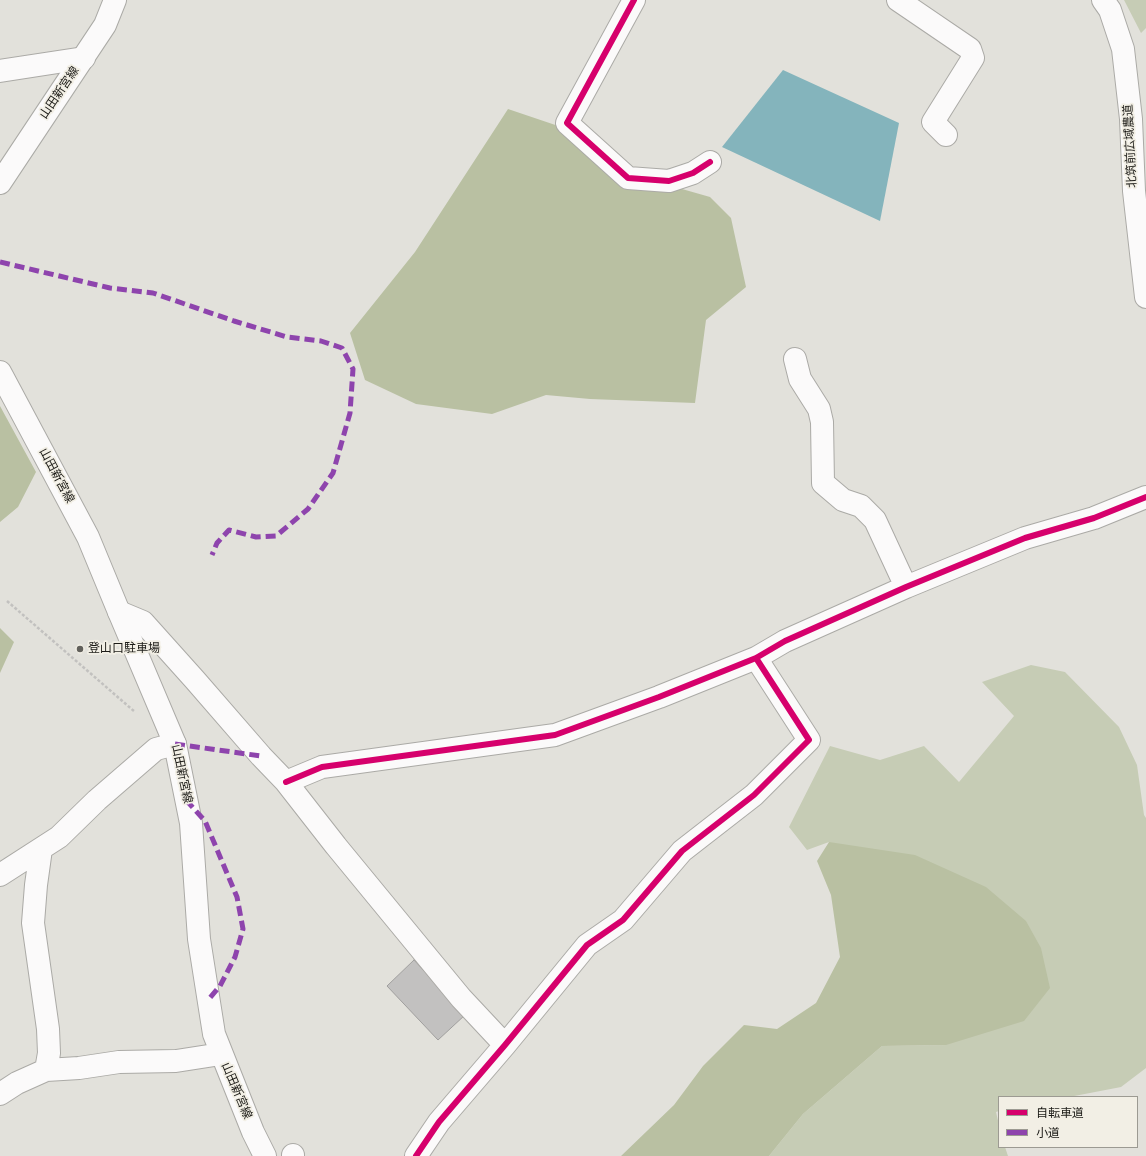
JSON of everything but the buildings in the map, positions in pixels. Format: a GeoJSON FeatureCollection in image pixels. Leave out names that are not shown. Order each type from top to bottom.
{"type":"FeatureCollection","features":[{"type":"Feature","properties":{"kind":"street","name":"山田新宮線"},"geometry":{"type":"LineString","coordinates":[[0,183],[105,25],[115,0]]}},
{"type":"Feature","properties":{"kind":"street"},"geometry":{"type":"LineString","coordinates":[[634,0],[567,123],[628,178],[669,181],[693,173],[710,162]]}},
{"type":"Feature","properties":{"kind":"street"},"geometry":{"type":"LineString","coordinates":[[898,0],[970,50],[973,58],[933,122],[946,134]]}},
{"type":"Feature","properties":{"kind":"street","name":"北筑前広域農道"},"geometry":{"type":"LineString","coordinates":[[1103,0],[1110,10],[1123,49],[1131,120],[1134,191],[1146,297]]}},
{"type":"Feature","properties":{"kind":"street"},"geometry":{"type":"LineString","coordinates":[[0,71],[84,58]]}},
{"type":"Feature","properties":{"kind":"street"},"geometry":{"type":"LineString","coordinates":[[795,359],[800,379],[819,409],[822,422],[823,483],[843,500],[861,506],[875,520],[906,587]]}},
{"type":"Feature","properties":{"kind":"street","name":"山田新宮線"},"geometry":{"type":"LineString","coordinates":[[0,372],[88,537],[175,744],[191,823],[200,947],[214,1034],[253,1132],[265,1156]]}},
{"type":"Feature","properties":{"kind":"street"},"geometry":{"type":"LineString","coordinates":[[286,782],[322,767],[556,735],[659,698],[756,658],[785,641],[906,587],[1025,538],[1094,518],[1146,498]]}},
{"type":"Feature","properties":{"kind":"street"},"geometry":{"type":"LineString","coordinates":[[119,612],[143,622],[196,680],[261,756],[286,782],[336,846],[461,998],[505,1045]]}},
{"type":"Feature","properties":{"kind":"street"},"geometry":{"type":"LineString","coordinates":[[416,1156],[439,1122],[505,1045],[587,945],[623,920],[682,851],[754,795],[809,740],[756,658]]}},
{"type":"Feature","properties":{"kind":"street"},"geometry":{"type":"LineString","coordinates":[[0,875],[59,837],[97,800],[156,749],[175,744]]}},
{"type":"Feature","properties":{"kind":"street"},"geometry":{"type":"LineString","coordinates":[[41,849],[33,923],[48,1029],[49,1053],[46,1070]]}},
{"type":"Feature","properties":{"kind":"street"},"geometry":{"type":"LineString","coordinates":[[0,1094],[17,1083],[46,1070],[79,1068],[119,1062],[176,1061],[221,1054]]}},
{"type":"Feature","properties":{"kind":"path"},"geometry":{"type":"LineString","coordinates":[[7,601],[136,713]]}},
{"type":"Feature","properties":{"kind":"green space"},"geometry":{"type":"Polygon","coordinates":[[[1124,0],[1146,0],[1146,28],[1141,33],[1124,0]]]}},
{"type":"Feature","properties":{"kind":"green space"},"geometry":{"type":"Polygon","coordinates":[[[508,109],[582,134],[633,175],[710,197],[731,218],[746,287],[706,320],[695,403],[590,399],[546,395],[492,414],[416,404],[365,380],[350,333],[415,252],[508,109]]]}},
{"type":"Feature","properties":{"kind":"green space"},"geometry":{"type":"Polygon","coordinates":[[[0,406],[36,472],[18,507],[0,522],[0,406]]]}},
{"type":"Feature","properties":{"kind":"green space"},"geometry":{"type":"Polygon","coordinates":[[[0,628],[14,642],[0,673],[0,628]]]}},
{"type":"Feature","properties":{"kind":"green space"},"geometry":{"type":"Polygon","coordinates":[[[1031,665],[1065,672],[1119,727],[1137,765],[1144,815],[1146,818],[1146,1068],[1121,1087],[1074,1096],[998,1096],[998,1111],[996,1112],[998,1121],[998,1148],[1005,1148],[1008,1156],[769,1156],[803,1114],[882,1046],[946,1045],[829,842],[807,850],[789,827],[830,746],[880,760],[924,746],[959,782],[1014,716],[982,682],[1031,665]]]}},
{"type":"Feature","properties":{"kind":"green space"},"geometry":{"type":"Polygon","coordinates":[[[829,842],[915,855],[986,887],[1026,921],[1041,948],[1050,988],[1024,1021],[946,1045],[882,1046],[803,1114],[769,1156],[621,1156],[674,1105],[703,1066],[744,1025],[777,1029],[816,1003],[840,957],[831,895],[817,861],[829,842]]]}},
{"type":"Feature","properties":{"kind":"water"},"geometry":{"type":"Polygon","coordinates":[[[783,70],[899,123],[880,221],[722,147],[783,70]]]}},
{"type":"Feature","properties":{"kind":"marked path"},"geometry":{"type":"LineString","coordinates":[[0,262],[110,288],[153,293],[234,321],[287,337],[321,341],[342,348],[353,369],[350,413],[333,473],[308,509],[276,536],[256,537],[229,530],[217,543],[212,555]]}},
{"type":"Feature","properties":{"kind":"marked path"},"geometry":{"type":"LineString","coordinates":[[175,744],[261,756]]}},
{"type":"Feature","properties":{"kind":"marked path"},"geometry":{"type":"LineString","coordinates":[[186,800],[205,821],[237,897],[243,929],[235,957],[220,986],[208,1000]]}},
{"type":"Feature","properties":{"kind":"cycle path"},"geometry":{"type":"LineString","coordinates":[[634,0],[567,123],[628,178],[669,181],[693,173],[710,162]]}},
{"type":"Feature","properties":{"kind":"cycle path"},"geometry":{"type":"LineString","coordinates":[[286,782],[322,767],[555,735],[659,697],[756,658],[785,641],[906,587],[1025,538],[1094,518],[1146,497]]}},
{"type":"Feature","properties":{"kind":"cycle path"},"geometry":{"type":"LineString","coordinates":[[416,1156],[439,1122],[505,1045],[587,945],[623,920],[682,851],[754,795],[809,740],[756,658]]}},
{"type":"Feature","properties":{"kind":"place","name":"登山口駐車場"},"geometry":{"type":"Point","coordinates":[80,649]}}]}
